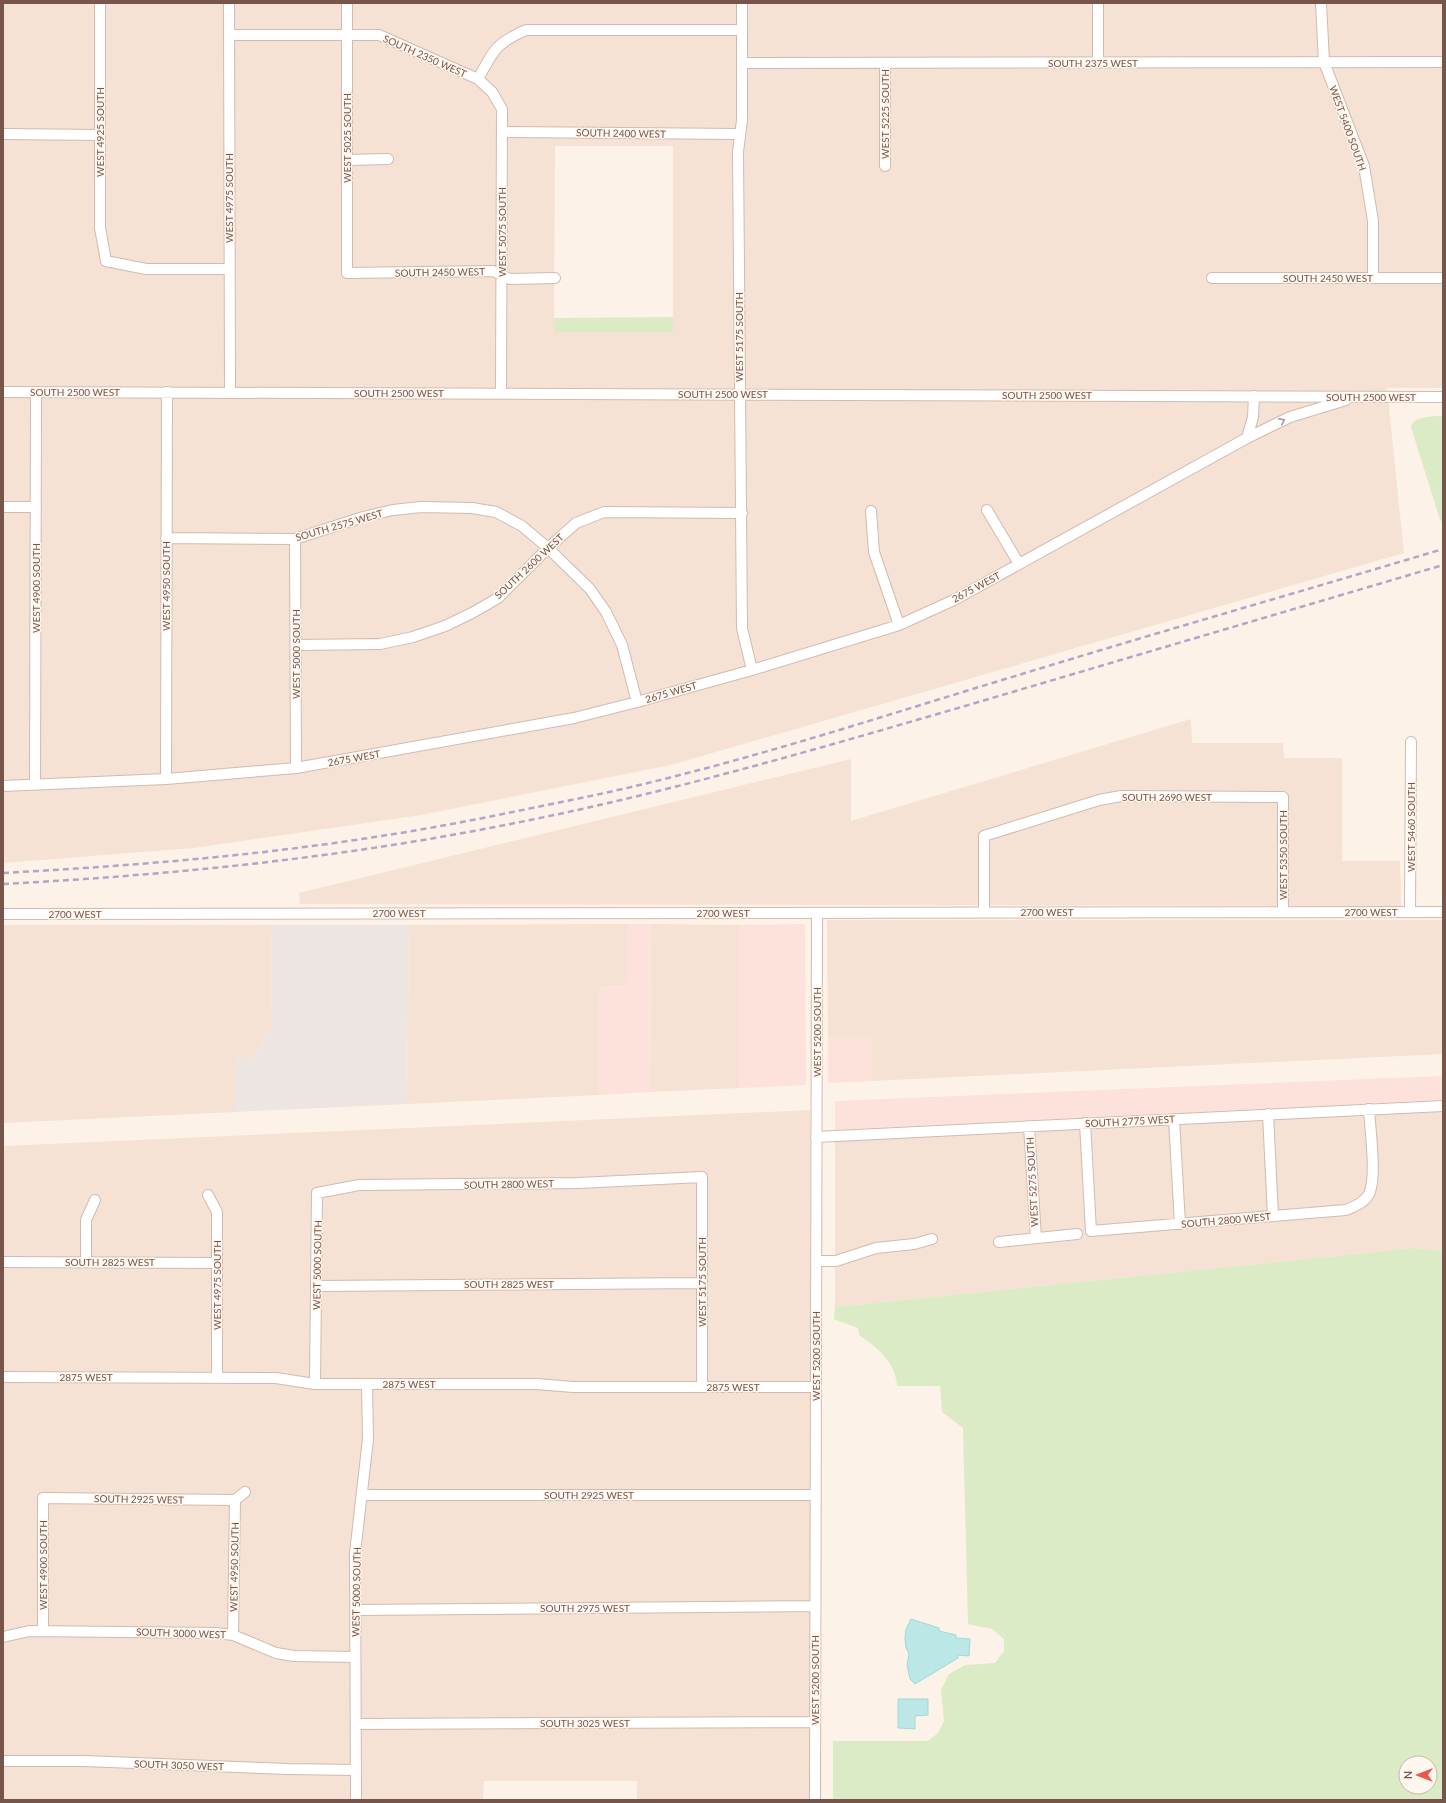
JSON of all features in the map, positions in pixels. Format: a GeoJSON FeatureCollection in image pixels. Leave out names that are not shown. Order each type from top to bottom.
{"type":"FeatureCollection","features":[{"type":"Feature","properties":{"kind":"street","name":"WEST 4925 SOUTH"},"geometry":{"type":"LineString","coordinates":[[100,3],[100,228],[106,261],[146,269],[230,268]]}},
{"type":"Feature","properties":{"kind":"street","name":"WEST 4975 SOUTH"},"geometry":{"type":"LineString","coordinates":[[229,3],[230,393]]}},
{"type":"Feature","properties":{"kind":"street","name":"WEST 5025 SOUTH"},"geometry":{"type":"LineString","coordinates":[[347,3],[347,273]]}},
{"type":"Feature","properties":{"kind":"street","name":"WEST 5175 SOUTH"},"geometry":{"type":"LineString","coordinates":[[742,3],[742,120],[738,152],[742,628],[752,670]]}},
{"type":"Feature","properties":{"kind":"street"},"geometry":{"type":"LineString","coordinates":[[1098,3],[1098,63]]}},
{"type":"Feature","properties":{"kind":"street","name":"WEST 5400 SOUTH"},"geometry":{"type":"LineString","coordinates":[[1321,3],[1324,62],[1364,166],[1373,221],[1373,278]]}},
{"type":"Feature","properties":{"kind":"street","name":"SOUTH 2350 WEST"},"geometry":{"type":"LineString","coordinates":[[229,35],[379,35],[478,79],[493,52],[507,38],[526,30],[742,30]]}},
{"type":"Feature","properties":{"kind":"street","name":"SOUTH 2375 WEST"},"geometry":{"type":"LineString","coordinates":[[743,63],[1443,62]]}},
{"type":"Feature","properties":{"kind":"street","name":"WEST 5225 SOUTH"},"geometry":{"type":"LineString","coordinates":[[884,63],[885,166]]}},
{"type":"Feature","properties":{"kind":"street","name":"WEST 5075 SOUTH"},"geometry":{"type":"LineString","coordinates":[[478,79],[492,92],[502,109],[501,394]]}},
{"type":"Feature","properties":{"kind":"street","name":"SOUTH 2400 WEST"},"geometry":{"type":"LineString","coordinates":[[502,132],[740,134]]}},
{"type":"Feature","properties":{"kind":"street"},"geometry":{"type":"LineString","coordinates":[[3,134],[100,135]]}},
{"type":"Feature","properties":{"kind":"street"},"geometry":{"type":"LineString","coordinates":[[347,160],[388,159]]}},
{"type":"Feature","properties":{"kind":"street","name":"SOUTH 2450 WEST"},"geometry":{"type":"LineString","coordinates":[[347,273],[493,272],[510,279],[555,278]]}},
{"type":"Feature","properties":{"kind":"street","name":"SOUTH 2450 WEST"},"geometry":{"type":"LineString","coordinates":[[1212,278],[1443,278]]}},
{"type":"Feature","properties":{"kind":"street","name":"SOUTH 2500 WEST"},"geometry":{"type":"LineString","coordinates":[[3,392],[1443,397]]}},
{"type":"Feature","properties":{"kind":"street","name":"WEST 4900 SOUTH"},"geometry":{"type":"LineString","coordinates":[[35,785],[36,392]]}},
{"type":"Feature","properties":{"kind":"street","name":"WEST 4950 SOUTH"},"geometry":{"type":"LineString","coordinates":[[166,779],[167,392]]}},
{"type":"Feature","properties":{"kind":"street"},"geometry":{"type":"LineString","coordinates":[[1247,438],[1253,417],[1254,396]]}},
{"type":"Feature","properties":{"kind":"street","name":"2675 WEST"},"geometry":{"type":"LineString","coordinates":[[3,786],[166,779],[296,768],[574,718],[752,670],[899,625],[954,600],[1247,438],[1290,417],[1355,397]]}},
{"type":"Feature","properties":{"kind":"street"},"geometry":{"type":"LineString","coordinates":[[3,506],[36,506]]}},
{"type":"Feature","properties":{"kind":"street","name":"SOUTH 2575 WEST"},"geometry":{"type":"LineString","coordinates":[[166,538],[296,540],[363,517],[393,510],[421,507],[472,508],[496,512],[522,526],[548,548],[590,589],[606,612],[622,644],[637,702]]}},
{"type":"Feature","properties":{"kind":"street"},"geometry":{"type":"LineString","coordinates":[[987,510],[1019,564]]}},
{"type":"Feature","properties":{"kind":"street"},"geometry":{"type":"LineString","coordinates":[[871,511],[874,552],[899,625]]}},
{"type":"Feature","properties":{"kind":"street","name":"SOUTH 2600 WEST"},"geometry":{"type":"LineString","coordinates":[[296,645],[380,644],[413,637],[445,626],[498,598],[548,548],[576,523],[604,512],[742,514]]}},
{"type":"Feature","properties":{"kind":"street","name":"WEST 5000 SOUTH"},"geometry":{"type":"LineString","coordinates":[[296,540],[296,768]]}},
{"type":"Feature","properties":{"kind":"street","name":"WEST 5460 SOUTH"},"geometry":{"type":"LineString","coordinates":[[1410,912],[1411,742]]}},
{"type":"Feature","properties":{"kind":"street","name":"SOUTH 2690 WEST"},"geometry":{"type":"LineString","coordinates":[[984,912],[984,836],[1099,800],[1121,796],[1283,797]]}},
{"type":"Feature","properties":{"kind":"street","name":"WEST 5350 SOUTH"},"geometry":{"type":"LineString","coordinates":[[1283,797],[1283,912]]}},
{"type":"Feature","properties":{"kind":"street","name":"2700 WEST"},"geometry":{"type":"LineString","coordinates":[[3,914],[1443,912]]}},
{"type":"Feature","properties":{"kind":"street","name":"WEST 5200 SOUTH"},"geometry":{"type":"LineString","coordinates":[[815,1800],[817,913]]}},
{"type":"Feature","properties":{"kind":"street","name":"SOUTH 2775 WEST"},"geometry":{"type":"LineString","coordinates":[[816,1137],[1443,1106]]}},
{"type":"Feature","properties":{"kind":"street","name":"SOUTH 2800 WEST"},"geometry":{"type":"LineString","coordinates":[[1085,1124],[1091,1231],[1346,1210],[1359,1204],[1369,1195],[1373,1181],[1369,1109]]}},
{"type":"Feature","properties":{"kind":"street"},"geometry":{"type":"LineString","coordinates":[[1268,1114],[1273,1216]]}},
{"type":"Feature","properties":{"kind":"street"},"geometry":{"type":"LineString","coordinates":[[1174,1119],[1180,1224]]}},
{"type":"Feature","properties":{"kind":"street","name":"WEST 5275 SOUTH"},"geometry":{"type":"LineString","coordinates":[[1029,1126],[1036,1238]]}},
{"type":"Feature","properties":{"kind":"street","name":"WEST 5175 SOUTH"},"geometry":{"type":"LineString","coordinates":[[702,1177],[702,1387]]}},
{"type":"Feature","properties":{"kind":"street","name":"SOUTH 2800 WEST"},"geometry":{"type":"LineString","coordinates":[[317,1193],[359,1185],[578,1183],[702,1177]]}},
{"type":"Feature","properties":{"kind":"street","name":"WEST 5000 SOUTH"},"geometry":{"type":"LineString","coordinates":[[315,1384],[317,1193]]}},
{"type":"Feature","properties":{"kind":"street","name":"WEST 4975 SOUTH"},"geometry":{"type":"LineString","coordinates":[[208,1195],[217,1212],[217,1378]]}},
{"type":"Feature","properties":{"kind":"street"},"geometry":{"type":"LineString","coordinates":[[86,1262],[86,1220],[95,1200]]}},
{"type":"Feature","properties":{"kind":"street"},"geometry":{"type":"LineString","coordinates":[[999,1242],[1077,1234]]}},
{"type":"Feature","properties":{"kind":"street"},"geometry":{"type":"LineString","coordinates":[[816,1261],[836,1261],[876,1248],[914,1244],[932,1239]]}},
{"type":"Feature","properties":{"kind":"street","name":"SOUTH 2825 WEST"},"geometry":{"type":"LineString","coordinates":[[3,1262],[217,1262]]}},
{"type":"Feature","properties":{"kind":"street","name":"SOUTH 2825 WEST"},"geometry":{"type":"LineString","coordinates":[[316,1286],[702,1283]]}},
{"type":"Feature","properties":{"kind":"street","name":"2875 WEST"},"geometry":{"type":"LineString","coordinates":[[3,1377],[276,1378],[315,1384],[536,1384],[573,1387],[816,1387]]}},
{"type":"Feature","properties":{"kind":"street","name":"WEST 5000 SOUTH"},"geometry":{"type":"LineString","coordinates":[[356,1800],[355,1553],[368,1439],[368,1384]]}},
{"type":"Feature","properties":{"kind":"street"},"geometry":{"type":"LineString","coordinates":[[235,1500],[245,1492]]}},
{"type":"Feature","properties":{"kind":"street","name":"WEST 4900 SOUTH"},"geometry":{"type":"LineString","coordinates":[[40,1495],[43,1631]]}},
{"type":"Feature","properties":{"kind":"street","name":"SOUTH 2925 WEST"},"geometry":{"type":"LineString","coordinates":[[40,1495],[235,1500]]}},
{"type":"Feature","properties":{"kind":"street","name":"SOUTH 2925 WEST"},"geometry":{"type":"LineString","coordinates":[[362,1495],[815,1495]]}},
{"type":"Feature","properties":{"kind":"street","name":"WEST 4950 SOUTH"},"geometry":{"type":"LineString","coordinates":[[233,1635],[235,1500]]}},
{"type":"Feature","properties":{"kind":"street","name":"SOUTH 2975 WEST"},"geometry":{"type":"LineString","coordinates":[[355,1610],[815,1606]]}},
{"type":"Feature","properties":{"kind":"street","name":"SOUTH 3000 WEST"},"geometry":{"type":"LineString","coordinates":[[3,1637],[43,1631],[216,1633],[233,1635],[276,1653],[294,1656],[355,1657]]}},
{"type":"Feature","properties":{"kind":"street","name":"SOUTH 3025 WEST"},"geometry":{"type":"LineString","coordinates":[[356,1724],[815,1722]]}},
{"type":"Feature","properties":{"kind":"street","name":"SOUTH 3050 WEST"},"geometry":{"type":"LineString","coordinates":[[3,1761],[84,1761],[288,1770],[356,1770]]}},
{"type":"Feature","properties":{"kind":"shaded area"},"geometry":{"type":"Polygon","coordinates":[[[3,3],[1443,3],[1443,388],[1387,388],[1404,553],[671,765],[421,815],[194,848],[3,863],[3,3]],[[555,146],[554,332],[673,332],[673,146],[555,146]]]}},
{"type":"Feature","properties":{"kind":"shaded area"},"geometry":{"type":"Polygon","coordinates":[[[1191,719],[1192,743],[1283,743],[1284,758],[1342,758],[1342,861],[1400,861],[1401,906],[300,904],[299,893],[851,759],[851,821],[1191,719]]]}},
{"type":"Feature","properties":{"kind":"shaded area"},"geometry":{"type":"Polygon","coordinates":[[[827,920],[1443,920],[1443,1054],[872,1081],[872,1038],[828,1037],[827,920]]]}},
{"type":"Feature","properties":{"kind":"shaded area"},"geometry":{"type":"Polygon","coordinates":[[[627,924],[628,986],[599,987],[599,1095],[407,1104],[409,925],[627,924]]]}},
{"type":"Feature","properties":{"kind":"shaded area"},"geometry":{"type":"Polygon","coordinates":[[[627,924],[651,924],[650,1092],[599,1095],[599,987],[628,986],[627,924]]]}},
{"type":"Feature","properties":{"kind":"shaded area"},"geometry":{"type":"Polygon","coordinates":[[[651,924],[739,925],[739,1088],[650,1092],[651,924]]]}},
{"type":"Feature","properties":{"kind":"shaded area"},"geometry":{"type":"Polygon","coordinates":[[[805,924],[806,1085],[739,1088],[739,925],[805,924]]]}},
{"type":"Feature","properties":{"kind":"shaded area"},"geometry":{"type":"Polygon","coordinates":[[[3,925],[271,925],[272,1026],[255,1057],[235,1059],[235,1112],[3,1123],[3,925]]]}},
{"type":"Feature","properties":{"kind":"shaded area"},"geometry":{"type":"Polygon","coordinates":[[[271,925],[409,925],[407,1104],[235,1112],[235,1059],[255,1057],[272,1026],[271,925]]]}},
{"type":"Feature","properties":{"kind":"shaded area"},"geometry":{"type":"Polygon","coordinates":[[[828,1037],[872,1037],[872,1081],[828,1083],[828,1037]]]}},
{"type":"Feature","properties":{"kind":"shaded area"},"geometry":{"type":"Polygon","coordinates":[[[1443,1076],[1443,1100],[835,1130],[835,1101],[1443,1076]]]}},
{"type":"Feature","properties":{"kind":"shaded area"},"geometry":{"type":"Polygon","coordinates":[[[1443,1101],[1443,1251],[1415,1248],[835,1307],[835,1140],[1443,1101]]]}},
{"type":"Feature","properties":{"kind":"shaded area"},"geometry":{"type":"Polygon","coordinates":[[[810,1110],[811,1800],[637,1800],[637,1781],[484,1781],[483,1800],[3,1800],[3,1146],[810,1110]]]}},
{"type":"Feature","properties":{"kind":"green space"},"geometry":{"type":"Polygon","coordinates":[[[673,317],[673,332],[554,332],[554,318],[673,317]]]}},
{"type":"Feature","properties":{"kind":"green space"},"geometry":{"type":"Polygon","coordinates":[[[1434,416],[1443,416],[1443,522],[1440,520],[1411,427],[1414,421],[1434,416]]]}},
{"type":"Feature","properties":{"kind":"green space"},"geometry":{"type":"Polygon","coordinates":[[[1415,1248],[1443,1251],[1443,1800],[833,1800],[833,1741],[928,1741],[938,1733],[944,1721],[941,1690],[949,1674],[965,1665],[995,1663],[1004,1651],[1004,1639],[992,1629],[968,1624],[963,1428],[942,1412],[940,1386],[897,1386],[893,1370],[879,1350],[859,1335],[858,1328],[834,1319],[835,1307],[1415,1248]]]}},
{"type":"Feature","properties":{"kind":"water"},"geometry":{"type":"Polygon","coordinates":[[[911,1619],[939,1628],[939,1631],[956,1635],[956,1638],[970,1639],[969,1656],[958,1655],[958,1658],[915,1684],[910,1679],[907,1665],[909,1654],[906,1648],[905,1638],[906,1629],[911,1619]]]}},
{"type":"Feature","properties":{"kind":"water"},"geometry":{"type":"Polygon","coordinates":[[[898,1699],[928,1699],[928,1715],[915,1716],[915,1729],[898,1728],[898,1699]]]}},
{"type":"Feature","properties":{"kind":"railway"},"geometry":{"type":"LineString","coordinates":[[3,873],[98,867],[240,855],[334,843],[436,827],[600,794],[653,782],[759,753],[1443,549]]}},
{"type":"Feature","properties":{"kind":"railway"},"geometry":{"type":"LineString","coordinates":[[3,884],[129,876],[255,864],[443,837],[563,813],[679,786],[794,755],[1443,565]]}}]}
